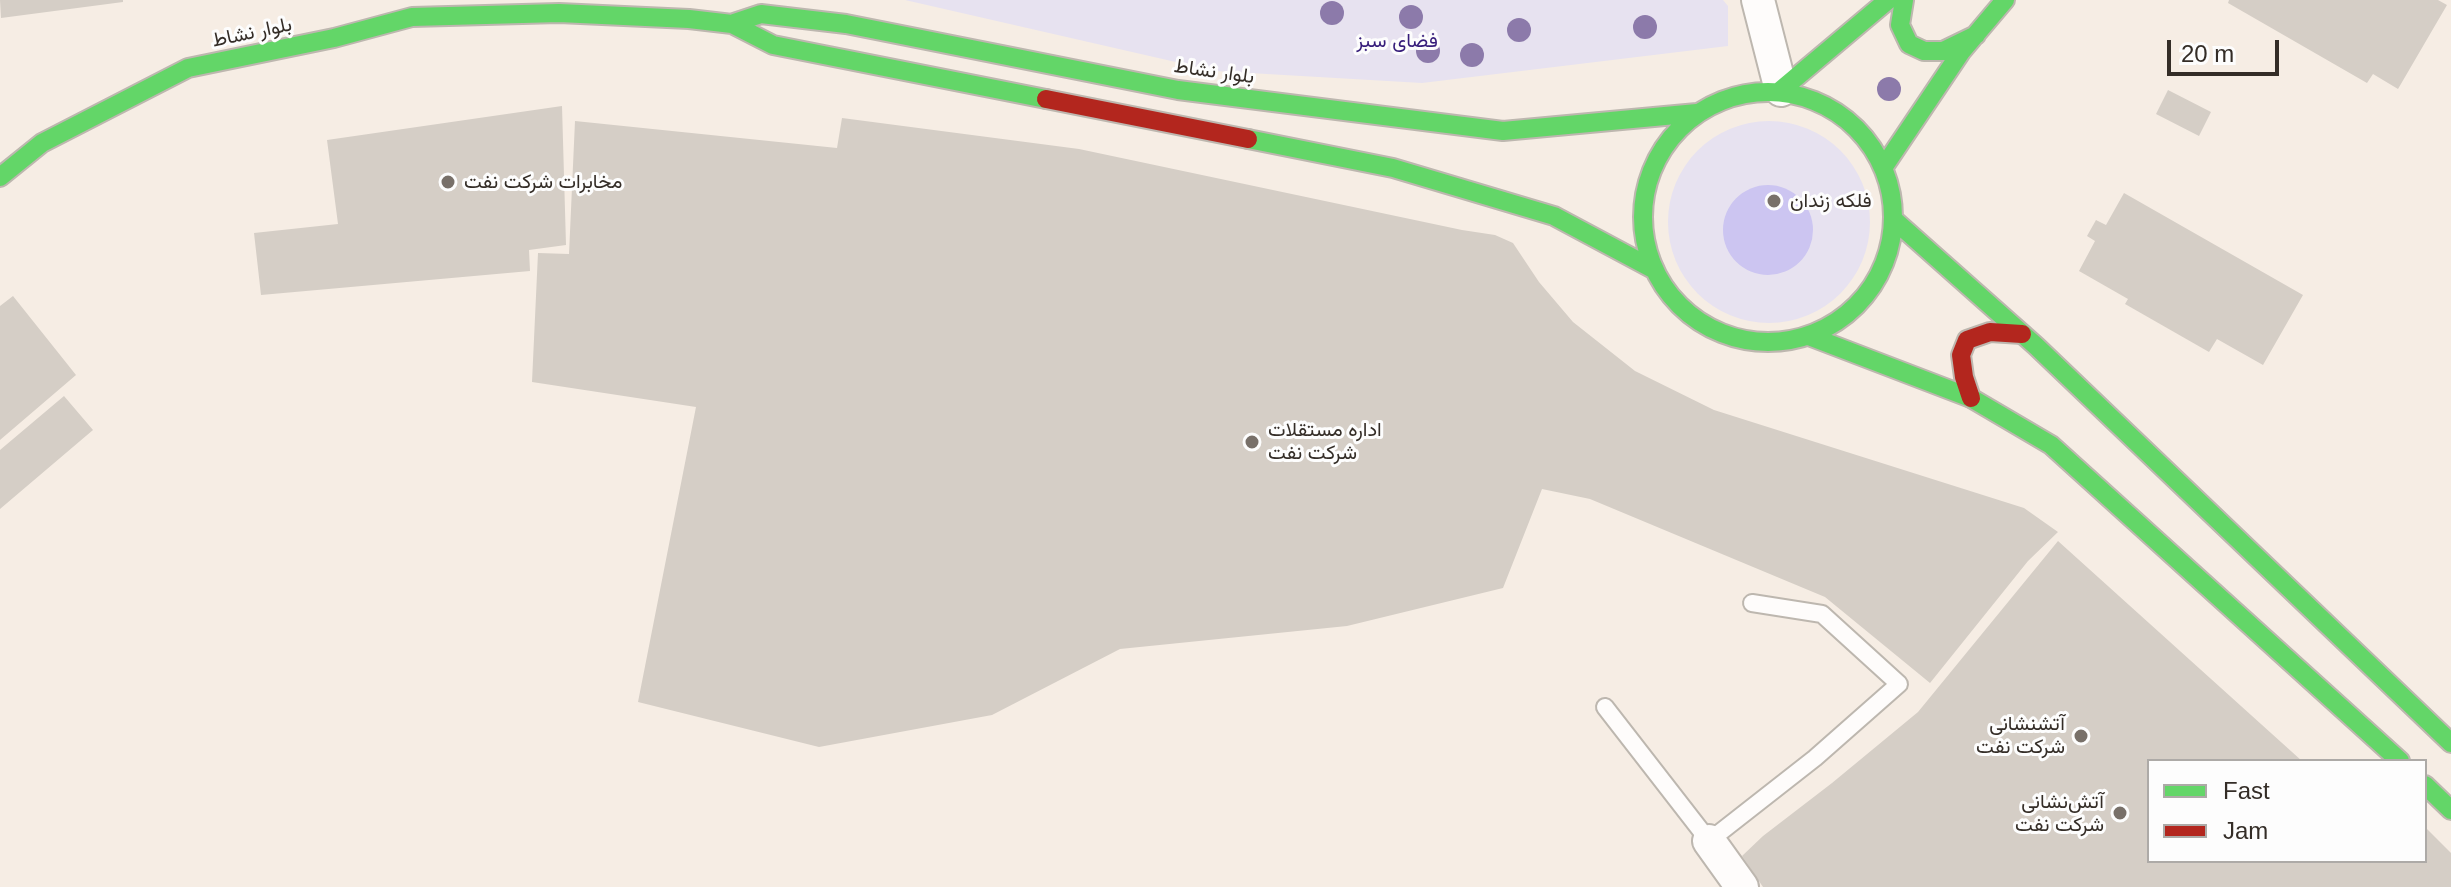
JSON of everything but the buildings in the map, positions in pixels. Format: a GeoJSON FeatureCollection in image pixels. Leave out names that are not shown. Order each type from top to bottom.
{"type":"FeatureCollection","features":[{"type":"Feature","properties":{"kind":"main road"},"geometry":{"type":"LineString","coordinates":[[1781,90],[1888,0]]}},
{"type":"Feature","properties":{"kind":"main road"},"geometry":{"type":"LineString","coordinates":[[1904,0],[1900,25],[1909,44],[1924,51],[1943,51],[1976,35]]}},
{"type":"Feature","properties":{"kind":"main road"},"geometry":{"type":"LineString","coordinates":[[1883,168],[1935,88],[2005,0]]}},
{"type":"Feature","properties":{"kind":"main road","name":"بلوار نشاط"},"geometry":{"type":"LineString","coordinates":[[0,177],[42,143],[188,68],[334,38],[412,17],[559,13],[689,19],[732,24],[773,45],[1393,168],[1554,216],[1655,270]]}},
{"type":"Feature","properties":{"kind":"main road","name":"بلوار نشاط"},"geometry":{"type":"LineString","coordinates":[[732,24],[761,14],[846,24],[1178,90],[1503,131],[1697,113]]}},
{"type":"Feature","properties":{"kind":"main road"},"geometry":{"type":"LineString","coordinates":[[1781,90],[1812,100],[1842,116],[1866,139],[1889,184],[1893,219],[1889,249],[1878,278],[1860,302],[1837,322],[1809,336],[1781,342],[1753,342],[1724,335],[1699,323],[1677,304],[1659,281],[1655,270],[1644,238],[1642,204],[1658,155],[1675,132],[1697,113],[1722,100],[1781,90]]}},
{"type":"Feature","properties":{"kind":"main road"},"geometry":{"type":"LineString","coordinates":[[1893,219],[2022,334],[2451,743]]}},
{"type":"Feature","properties":{"kind":"main road"},"geometry":{"type":"LineString","coordinates":[[1971,398],[1961,355],[1967,340],[1990,332],[2022,334]]}},
{"type":"Feature","properties":{"kind":"main road"},"geometry":{"type":"LineString","coordinates":[[1809,336],[1971,398],[2051,445],[2398,759]]}},
{"type":"Feature","properties":{"kind":"main road"},"geometry":{"type":"LineString","coordinates":[[2427,787],[2451,810]]}},
{"type":"Feature","properties":{"kind":"street"},"geometry":{"type":"LineString","coordinates":[[1758,0],[1781,90]]}},
{"type":"Feature","properties":{"kind":"street"},"geometry":{"type":"LineString","coordinates":[[1709,841],[1742,887]]}},
{"type":"Feature","properties":{"kind":"lane"},"geometry":{"type":"LineString","coordinates":[[1605,707],[1709,841],[1815,758],[1899,684],[1822,614],[1752,603]]}},
{"type":"Feature","properties":{"kind":"green space","name":"فضای سبز"},"geometry":{"type":"Polygon","coordinates":[[[905,0],[1723,0],[1728,6],[1728,46],[1422,83],[1215,71],[905,0]]]}},
{"type":"Feature","properties":{"kind":"green space"},"geometry":{"type":"Polygon","coordinates":[[[1769,121],[1789,122],[1808,128],[1841,150],[1863,183],[1869,202],[1869,242],[1863,261],[1841,294],[1808,316],[1789,322],[1769,323],[1749,322],[1730,316],[1697,294],[1675,261],[1669,242],[1668,222],[1669,202],[1675,183],[1697,150],[1730,128],[1749,122],[1769,121]]]}},
{"type":"Feature","properties":{"kind":"shaded area"},"geometry":{"type":"Polygon","coordinates":[[[1768,185],[1785,189],[1800,198],[1809,213],[1813,230],[1809,247],[1800,262],[1785,271],[1768,275],[1751,271],[1736,262],[1727,247],[1723,230],[1727,213],[1736,198],[1751,189],[1768,185]]]}},
{"type":"Feature","properties":{"kind":"traffic: fast"},"geometry":{"type":"LineString","coordinates":[[1781,90],[1888,0]]}},
{"type":"Feature","properties":{"kind":"traffic: fast"},"geometry":{"type":"LineString","coordinates":[[1904,0],[1900,25],[1909,44],[1924,51],[1943,51],[1976,35]]}},
{"type":"Feature","properties":{"kind":"traffic: fast"},"geometry":{"type":"LineString","coordinates":[[1883,168],[1961,52],[2005,0]]}},
{"type":"Feature","properties":{"kind":"traffic: fast"},"geometry":{"type":"LineString","coordinates":[[0,177],[42,143],[188,68],[334,38],[412,17],[559,13],[732,24],[773,45],[1046,99]]}},
{"type":"Feature","properties":{"kind":"traffic: fast"},"geometry":{"type":"LineString","coordinates":[[734,23],[761,14],[846,24],[1178,90],[1503,131],[1697,113]]}},
{"type":"Feature","properties":{"kind":"traffic: fast"},"geometry":{"type":"LineString","coordinates":[[1768,92],[1792,94],[1816,101],[1847,120],[1865,138],[1884,169],[1891,193],[1893,217],[1891,241],[1884,265],[1865,296],[1847,314],[1816,333],[1792,340],[1768,342],[1744,340],[1720,333],[1689,314],[1671,296],[1652,265],[1645,241],[1643,217],[1645,193],[1652,169],[1671,138],[1689,120],[1720,101],[1744,94],[1768,92]]}},
{"type":"Feature","properties":{"kind":"traffic: fast"},"geometry":{"type":"LineString","coordinates":[[1248,139],[1393,168],[1554,216],[1655,270]]}},
{"type":"Feature","properties":{"kind":"traffic: fast"},"geometry":{"type":"LineString","coordinates":[[1893,219],[2036,346],[2451,743]]}},
{"type":"Feature","properties":{"kind":"traffic: fast"},"geometry":{"type":"LineString","coordinates":[[1809,336],[1971,398],[2051,445],[2398,759]]}},
{"type":"Feature","properties":{"kind":"traffic: fast"},"geometry":{"type":"LineString","coordinates":[[2427,787],[2451,810]]}},
{"type":"Feature","properties":{"kind":"traffic: jam"},"geometry":{"type":"LineString","coordinates":[[1046,99],[1248,139]]}},
{"type":"Feature","properties":{"kind":"traffic: jam"},"geometry":{"type":"LineString","coordinates":[[1971,398],[1961,355],[1967,340],[1990,332],[2022,334]]}},
{"type":"Feature","properties":{"kind":"place","name":"مخابرات شرکت نفت"},"geometry":{"type":"Point","coordinates":[448,182]}},
{"type":"Feature","properties":{"kind":"place","name":"فلکه زندان"},"geometry":{"type":"Point","coordinates":[1774,201]}},
{"type":"Feature","properties":{"kind":"place","name":"اداره مستقلات شرکت نفت"},"geometry":{"type":"Point","coordinates":[1252,442]}},
{"type":"Feature","properties":{"kind":"place","name":"آتشنشانی شرکت نفت"},"geometry":{"type":"Point","coordinates":[2081,736]}},
{"type":"Feature","properties":{"kind":"place","name":"آتش‌نشانی شرکت نفت"},"geometry":{"type":"Point","coordinates":[2120,813]}}]}
